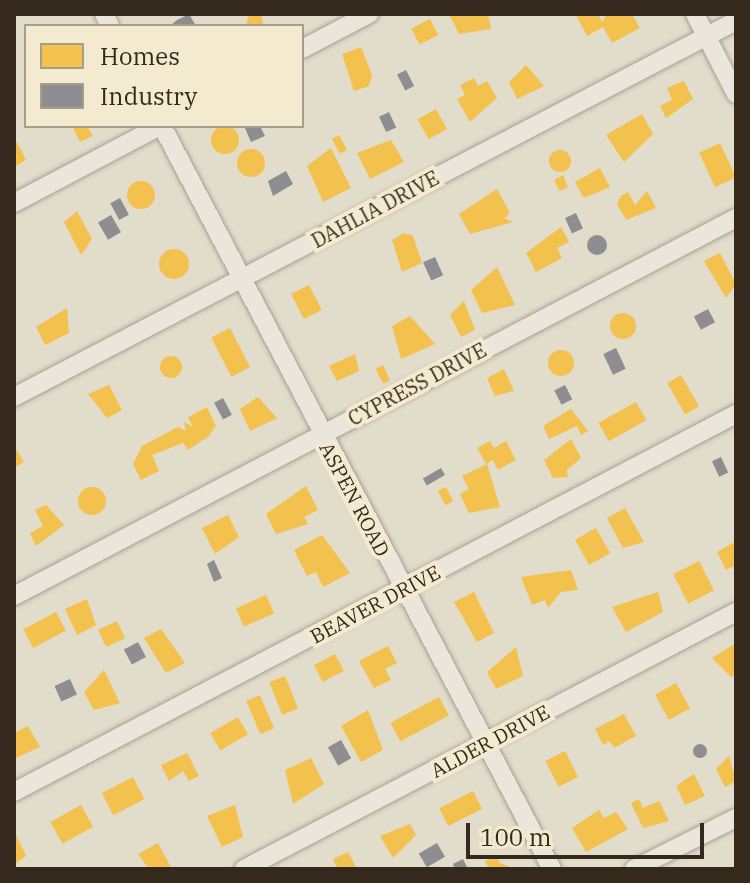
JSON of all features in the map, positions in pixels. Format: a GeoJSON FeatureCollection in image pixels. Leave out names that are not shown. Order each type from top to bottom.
{"type":"FeatureCollection","features":[{"type":"Feature","properties":{"kind":"street"},"geometry":{"type":"LineString","coordinates":[[304,48],[369,14]]}},
{"type":"Feature","properties":{"kind":"street"},"geometry":{"type":"LineString","coordinates":[[695,14],[736,94]]}},
{"type":"Feature","properties":{"kind":"street","name":"DAHLIA DRIVE"},"geometry":{"type":"LineString","coordinates":[[14,397],[736,21]]}},
{"type":"Feature","properties":{"kind":"street"},"geometry":{"type":"LineString","coordinates":[[14,203],[157,128]]}},
{"type":"Feature","properties":{"kind":"street","name":"ASPEN ROAD"},"geometry":{"type":"LineString","coordinates":[[162,128],[552,869]]}},
{"type":"Feature","properties":{"kind":"street","name":"CYPRESS DRIVE"},"geometry":{"type":"LineString","coordinates":[[14,596],[736,218]]}},
{"type":"Feature","properties":{"kind":"street","name":"BEAVER DRIVE"},"geometry":{"type":"LineString","coordinates":[[14,792],[736,414]]}},
{"type":"Feature","properties":{"kind":"street","name":"ALDER DRIVE"},"geometry":{"type":"LineString","coordinates":[[244,869],[736,612]]}},
{"type":"Feature","properties":{"kind":"street"},"geometry":{"type":"LineString","coordinates":[[634,869],[736,818]]}},
{"type":"Feature","properties":{"kind":"building: Homes"},"geometry":{"type":"Polygon","coordinates":[[[255,14],[260,17],[262,24],[247,22],[255,14]]]}},
{"type":"Feature","properties":{"kind":"building: Homes"},"geometry":{"type":"Polygon","coordinates":[[[449,14],[488,14],[491,29],[459,34],[449,14]]]}},
{"type":"Feature","properties":{"kind":"building: Homes"},"geometry":{"type":"Polygon","coordinates":[[[598,14],[602,22],[607,14],[632,14],[640,28],[612,43],[603,27],[587,36],[576,15],[598,14]]]}},
{"type":"Feature","properties":{"kind":"building: Homes"},"geometry":{"type":"Polygon","coordinates":[[[430,19],[438,35],[419,45],[411,29],[430,19]]]}},
{"type":"Feature","properties":{"kind":"building: Homes"},"geometry":{"type":"Polygon","coordinates":[[[361,47],[372,75],[369,86],[354,91],[342,54],[361,47]]]}},
{"type":"Feature","properties":{"kind":"building: Homes"},"geometry":{"type":"Polygon","coordinates":[[[526,65],[544,86],[517,99],[509,82],[526,65]]]}},
{"type":"Feature","properties":{"kind":"building: Homes"},"geometry":{"type":"Polygon","coordinates":[[[474,78],[478,86],[487,81],[497,98],[470,122],[457,99],[465,95],[460,85],[474,78]]]}},
{"type":"Feature","properties":{"kind":"building: Homes"},"geometry":{"type":"Polygon","coordinates":[[[684,81],[693,99],[666,118],[660,106],[672,100],[667,88],[684,81]]]}},
{"type":"Feature","properties":{"kind":"building: Homes"},"geometry":{"type":"Polygon","coordinates":[[[436,109],[447,129],[429,139],[418,119],[436,109]]]}},
{"type":"Feature","properties":{"kind":"building: Homes"},"geometry":{"type":"Polygon","coordinates":[[[642,114],[653,134],[624,162],[606,135],[642,114]]]}},
{"type":"Feature","properties":{"kind":"building: Homes"},"geometry":{"type":"Polygon","coordinates":[[[73,128],[88,128],[93,136],[80,142],[73,128]]]}},
{"type":"Feature","properties":{"kind":"building: Homes"},"geometry":{"type":"Polygon","coordinates":[[[218,128],[232,128],[238,135],[238,145],[230,153],[220,153],[212,145],[212,135],[218,128]]]}},
{"type":"Feature","properties":{"kind":"building: Homes"},"geometry":{"type":"Polygon","coordinates":[[[339,135],[347,150],[340,154],[332,139],[339,135]]]}},
{"type":"Feature","properties":{"kind":"building: Homes"},"geometry":{"type":"Polygon","coordinates":[[[391,140],[404,162],[370,179],[357,153],[391,140]]]}},
{"type":"Feature","properties":{"kind":"building: Homes"},"geometry":{"type":"Polygon","coordinates":[[[17,142],[26,160],[14,167],[14,143],[17,142]]]}},
{"type":"Feature","properties":{"kind":"building: Homes"},"geometry":{"type":"Polygon","coordinates":[[[720,143],[736,177],[715,187],[699,153],[720,143]]]}},
{"type":"Feature","properties":{"kind":"building: Homes"},"geometry":{"type":"Polygon","coordinates":[[[331,148],[351,188],[323,202],[307,166],[331,148]]]}},
{"type":"Feature","properties":{"kind":"building: Homes"},"geometry":{"type":"Polygon","coordinates":[[[251,149],[261,153],[265,163],[261,173],[251,177],[241,173],[237,163],[241,153],[251,149]]]}},
{"type":"Feature","properties":{"kind":"building: Homes"},"geometry":{"type":"Polygon","coordinates":[[[560,150],[568,153],[571,161],[568,169],[560,172],[552,169],[549,161],[552,153],[560,150]]]}},
{"type":"Feature","properties":{"kind":"building: Homes"},"geometry":{"type":"Polygon","coordinates":[[[600,168],[610,187],[584,198],[575,182],[600,168]]]}},
{"type":"Feature","properties":{"kind":"building: Homes"},"geometry":{"type":"Polygon","coordinates":[[[563,175],[568,187],[560,191],[554,180],[563,175]]]}},
{"type":"Feature","properties":{"kind":"building: Homes"},"geometry":{"type":"Polygon","coordinates":[[[141,181],[151,185],[155,195],[151,205],[141,209],[131,205],[127,195],[131,185],[141,181]]]}},
{"type":"Feature","properties":{"kind":"building: Homes"},"geometry":{"type":"Polygon","coordinates":[[[497,189],[510,213],[504,218],[513,222],[470,234],[459,214],[497,189]]]}},
{"type":"Feature","properties":{"kind":"building: Homes"},"geometry":{"type":"Polygon","coordinates":[[[647,191],[656,208],[626,220],[617,204],[621,196],[628,192],[635,205],[647,191]]]}},
{"type":"Feature","properties":{"kind":"building: Homes"},"geometry":{"type":"Polygon","coordinates":[[[77,211],[92,239],[81,255],[64,222],[77,211]]]}},
{"type":"Feature","properties":{"kind":"building: Homes"},"geometry":{"type":"Polygon","coordinates":[[[561,227],[569,242],[557,248],[562,258],[536,272],[526,253],[561,227]]]}},
{"type":"Feature","properties":{"kind":"building: Homes"},"geometry":{"type":"Polygon","coordinates":[[[404,233],[413,236],[422,263],[402,272],[392,240],[404,233]]]}},
{"type":"Feature","properties":{"kind":"building: Homes"},"geometry":{"type":"Polygon","coordinates":[[[174,249],[185,253],[189,264],[185,275],[174,279],[163,275],[159,264],[163,253],[174,249]]]}},
{"type":"Feature","properties":{"kind":"building: Homes"},"geometry":{"type":"Polygon","coordinates":[[[720,253],[736,284],[726,298],[704,261],[720,253]]]}},
{"type":"Feature","properties":{"kind":"building: Homes"},"geometry":{"type":"Polygon","coordinates":[[[497,267],[515,305],[482,313],[471,290],[497,267]]]}},
{"type":"Feature","properties":{"kind":"building: Homes"},"geometry":{"type":"Polygon","coordinates":[[[309,285],[322,310],[304,319],[291,294],[309,285]]]}},
{"type":"Feature","properties":{"kind":"building: Homes"},"geometry":{"type":"Polygon","coordinates":[[[464,301],[475,330],[461,337],[450,315],[464,301]]]}},
{"type":"Feature","properties":{"kind":"building: Homes"},"geometry":{"type":"Polygon","coordinates":[[[67,308],[69,333],[45,345],[36,327],[67,308]]]}},
{"type":"Feature","properties":{"kind":"building: Homes"},"geometry":{"type":"Polygon","coordinates":[[[623,313],[632,317],[636,326],[632,335],[623,339],[614,335],[610,326],[614,317],[623,313]]]}},
{"type":"Feature","properties":{"kind":"building: Homes"},"geometry":{"type":"Polygon","coordinates":[[[410,316],[435,344],[401,359],[392,326],[410,316]]]}},
{"type":"Feature","properties":{"kind":"building: Homes"},"geometry":{"type":"Polygon","coordinates":[[[230,328],[250,367],[231,377],[211,338],[230,328]]]}},
{"type":"Feature","properties":{"kind":"building: Homes"},"geometry":{"type":"Polygon","coordinates":[[[561,350],[570,354],[574,363],[570,372],[561,376],[552,372],[548,363],[552,354],[561,350]]]}},
{"type":"Feature","properties":{"kind":"building: Homes"},"geometry":{"type":"Polygon","coordinates":[[[355,354],[359,371],[337,381],[329,366],[355,354]]]}},
{"type":"Feature","properties":{"kind":"building: Homes"},"geometry":{"type":"Polygon","coordinates":[[[171,356],[179,359],[182,367],[179,375],[171,378],[163,375],[160,367],[163,359],[171,356]]]}},
{"type":"Feature","properties":{"kind":"building: Homes"},"geometry":{"type":"Polygon","coordinates":[[[383,365],[390,380],[383,384],[376,368],[383,365]]]}},
{"type":"Feature","properties":{"kind":"building: Homes"},"geometry":{"type":"Polygon","coordinates":[[[504,369],[514,391],[495,396],[487,378],[504,369]]]}},
{"type":"Feature","properties":{"kind":"building: Homes"},"geometry":{"type":"Polygon","coordinates":[[[681,375],[699,406],[685,414],[667,383],[681,375]]]}},
{"type":"Feature","properties":{"kind":"building: Homes"},"geometry":{"type":"Polygon","coordinates":[[[109,385],[122,410],[107,418],[88,394],[109,385]]]}},
{"type":"Feature","properties":{"kind":"building: Homes"},"geometry":{"type":"Polygon","coordinates":[[[258,397],[277,418],[250,431],[240,409],[258,397]]]}},
{"type":"Feature","properties":{"kind":"building: Homes"},"geometry":{"type":"Polygon","coordinates":[[[636,402],[646,420],[609,441],[598,423],[636,402]]]}},
{"type":"Feature","properties":{"kind":"building: Homes"},"geometry":{"type":"Polygon","coordinates":[[[207,407],[216,426],[209,436],[188,450],[183,443],[152,455],[159,471],[141,480],[133,464],[142,446],[178,427],[186,431],[184,422],[193,427],[188,417],[207,407]]]}},
{"type":"Feature","properties":{"kind":"building: Homes"},"geometry":{"type":"Polygon","coordinates":[[[571,409],[588,431],[581,435],[577,426],[549,439],[543,426],[571,409]]]}},
{"type":"Feature","properties":{"kind":"building: Homes"},"geometry":{"type":"Polygon","coordinates":[[[571,439],[581,458],[566,471],[569,477],[553,478],[544,460],[571,439]]]}},
{"type":"Feature","properties":{"kind":"building: Homes"},"geometry":{"type":"Polygon","coordinates":[[[490,441],[494,448],[506,441],[516,460],[498,470],[493,460],[486,464],[477,448],[490,441]]]}},
{"type":"Feature","properties":{"kind":"building: Homes"},"geometry":{"type":"Polygon","coordinates":[[[14,446],[24,462],[14,468],[14,446]]]}},
{"type":"Feature","properties":{"kind":"building: Homes"},"geometry":{"type":"Polygon","coordinates":[[[487,464],[500,507],[469,513],[460,494],[469,489],[462,476],[487,464]]]}},
{"type":"Feature","properties":{"kind":"building: Homes"},"geometry":{"type":"Polygon","coordinates":[[[306,486],[318,510],[304,517],[308,524],[276,534],[266,514],[306,486]]]}},
{"type":"Feature","properties":{"kind":"building: Homes"},"geometry":{"type":"Polygon","coordinates":[[[92,487],[102,491],[106,501],[102,511],[92,515],[82,511],[78,501],[82,491],[92,487]]]}},
{"type":"Feature","properties":{"kind":"building: Homes"},"geometry":{"type":"Polygon","coordinates":[[[446,487],[453,501],[445,505],[438,491],[446,487]]]}},
{"type":"Feature","properties":{"kind":"building: Homes"},"geometry":{"type":"Polygon","coordinates":[[[46,505],[64,525],[36,546],[30,533],[43,526],[35,510],[46,505]]]}},
{"type":"Feature","properties":{"kind":"building: Homes"},"geometry":{"type":"Polygon","coordinates":[[[625,508],[644,542],[623,548],[607,518],[625,508]]]}},
{"type":"Feature","properties":{"kind":"building: Homes"},"geometry":{"type":"Polygon","coordinates":[[[228,515],[239,537],[215,554],[202,528],[228,515]]]}},
{"type":"Feature","properties":{"kind":"building: Homes"},"geometry":{"type":"Polygon","coordinates":[[[596,528],[610,553],[589,565],[575,540],[596,528]]]}},
{"type":"Feature","properties":{"kind":"building: Homes"},"geometry":{"type":"Polygon","coordinates":[[[322,535],[350,573],[323,587],[316,572],[307,576],[294,550],[322,535]]]}},
{"type":"Feature","properties":{"kind":"building: Homes"},"geometry":{"type":"Polygon","coordinates":[[[735,542],[736,565],[726,570],[717,552],[735,542]]]}},
{"type":"Feature","properties":{"kind":"building: Homes"},"geometry":{"type":"Polygon","coordinates":[[[699,561],[714,590],[688,604],[673,574],[699,561]]]}},
{"type":"Feature","properties":{"kind":"building: Homes"},"geometry":{"type":"Polygon","coordinates":[[[571,570],[578,590],[561,592],[548,608],[545,600],[532,605],[521,577],[571,570]]]}},
{"type":"Feature","properties":{"kind":"building: Homes"},"geometry":{"type":"Polygon","coordinates":[[[474,592],[494,633],[477,642],[454,602],[474,592]]]}},
{"type":"Feature","properties":{"kind":"building: Homes"},"geometry":{"type":"Polygon","coordinates":[[[658,592],[663,612],[626,632],[612,607],[658,592]]]}},
{"type":"Feature","properties":{"kind":"building: Homes"},"geometry":{"type":"Polygon","coordinates":[[[266,595],[274,613],[244,627],[236,608],[266,595]]]}},
{"type":"Feature","properties":{"kind":"building: Homes"},"geometry":{"type":"Polygon","coordinates":[[[87,599],[96,625],[77,635],[65,609],[87,599]]]}},
{"type":"Feature","properties":{"kind":"building: Homes"},"geometry":{"type":"Polygon","coordinates":[[[56,612],[66,631],[33,648],[23,629],[56,612]]]}},
{"type":"Feature","properties":{"kind":"building: Homes"},"geometry":{"type":"Polygon","coordinates":[[[117,621],[125,638],[106,647],[98,630],[117,621]]]}},
{"type":"Feature","properties":{"kind":"building: Homes"},"geometry":{"type":"Polygon","coordinates":[[[161,629],[185,663],[166,673],[144,638],[161,629]]]}},
{"type":"Feature","properties":{"kind":"building: Homes"},"geometry":{"type":"Polygon","coordinates":[[[736,643],[736,674],[731,677],[712,658],[736,643]]]}},
{"type":"Feature","properties":{"kind":"building: Homes"},"geometry":{"type":"Polygon","coordinates":[[[388,646],[397,663],[385,669],[391,680],[374,688],[359,661],[388,646]]]}},
{"type":"Feature","properties":{"kind":"building: Homes"},"geometry":{"type":"Polygon","coordinates":[[[516,647],[523,676],[496,689],[487,672],[516,647]]]}},
{"type":"Feature","properties":{"kind":"building: Homes"},"geometry":{"type":"Polygon","coordinates":[[[335,654],[344,671],[323,682],[314,665],[335,654]]]}},
{"type":"Feature","properties":{"kind":"building: Homes"},"geometry":{"type":"Polygon","coordinates":[[[104,670],[120,703],[94,710],[84,692],[104,670]]]}},
{"type":"Feature","properties":{"kind":"building: Homes"},"geometry":{"type":"Polygon","coordinates":[[[285,676],[298,708],[282,715],[269,682],[285,676]]]}},
{"type":"Feature","properties":{"kind":"building: Homes"},"geometry":{"type":"Polygon","coordinates":[[[676,683],[690,708],[669,720],[655,695],[676,683]]]}},
{"type":"Feature","properties":{"kind":"building: Homes"},"geometry":{"type":"Polygon","coordinates":[[[260,695],[274,728],[260,734],[246,701],[260,695]]]}},
{"type":"Feature","properties":{"kind":"building: Homes"},"geometry":{"type":"Polygon","coordinates":[[[439,697],[449,716],[400,741],[390,723],[439,697]]]}},
{"type":"Feature","properties":{"kind":"building: Homes"},"geometry":{"type":"Polygon","coordinates":[[[368,710],[383,750],[361,762],[341,726],[368,710]]]}},
{"type":"Feature","properties":{"kind":"building: Homes"},"geometry":{"type":"Polygon","coordinates":[[[624,714],[636,736],[614,748],[610,741],[603,745],[595,729],[624,714]]]}},
{"type":"Feature","properties":{"kind":"building: Homes"},"geometry":{"type":"Polygon","coordinates":[[[238,717],[248,734],[220,750],[210,733],[238,717]]]}},
{"type":"Feature","properties":{"kind":"building: Homes"},"geometry":{"type":"Polygon","coordinates":[[[28,726],[40,747],[14,759],[14,733],[28,726]]]}},
{"type":"Feature","properties":{"kind":"building: Homes"},"geometry":{"type":"Polygon","coordinates":[[[565,751],[578,777],[559,787],[545,761],[565,751]]]}},
{"type":"Feature","properties":{"kind":"building: Homes"},"geometry":{"type":"Polygon","coordinates":[[[187,753],[199,776],[189,781],[183,771],[169,781],[161,765],[187,753]]]}},
{"type":"Feature","properties":{"kind":"building: Homes"},"geometry":{"type":"Polygon","coordinates":[[[729,756],[736,781],[725,787],[716,769],[729,756]]]}},
{"type":"Feature","properties":{"kind":"building: Homes"},"geometry":{"type":"Polygon","coordinates":[[[311,758],[324,784],[293,804],[285,770],[311,758]]]}},
{"type":"Feature","properties":{"kind":"building: Homes"},"geometry":{"type":"Polygon","coordinates":[[[694,774],[705,796],[685,805],[676,786],[694,774]]]}},
{"type":"Feature","properties":{"kind":"building: Homes"},"geometry":{"type":"Polygon","coordinates":[[[133,777],[144,799],[113,815],[102,793],[133,777]]]}},
{"type":"Feature","properties":{"kind":"building: Homes"},"geometry":{"type":"Polygon","coordinates":[[[473,791],[482,809],[448,826],[439,808],[473,791]]]}},
{"type":"Feature","properties":{"kind":"building: Homes"},"geometry":{"type":"Polygon","coordinates":[[[639,799],[643,808],[659,801],[669,821],[643,828],[631,803],[639,799]]]}},
{"type":"Feature","properties":{"kind":"building: Homes"},"geometry":{"type":"Polygon","coordinates":[[[81,805],[93,827],[63,844],[50,822],[81,805]]]}},
{"type":"Feature","properties":{"kind":"building: Homes"},"geometry":{"type":"Polygon","coordinates":[[[235,805],[243,837],[222,847],[207,816],[235,805]]]}},
{"type":"Feature","properties":{"kind":"building: Homes"},"geometry":{"type":"Polygon","coordinates":[[[599,810],[604,818],[616,812],[628,829],[586,852],[572,828],[599,810]]]}},
{"type":"Feature","properties":{"kind":"building: Homes"},"geometry":{"type":"Polygon","coordinates":[[[410,824],[416,835],[393,858],[380,836],[410,824]]]}},
{"type":"Feature","properties":{"kind":"building: Homes"},"geometry":{"type":"Polygon","coordinates":[[[14,831],[26,856],[14,865],[14,831]]]}},
{"type":"Feature","properties":{"kind":"building: Homes"},"geometry":{"type":"Polygon","coordinates":[[[158,843],[172,869],[149,869],[138,854],[158,843]]]}},
{"type":"Feature","properties":{"kind":"building: Homes"},"geometry":{"type":"Polygon","coordinates":[[[348,852],[357,869],[337,869],[333,859],[348,852]]]}},
{"type":"Feature","properties":{"kind":"building: Homes"},"geometry":{"type":"Polygon","coordinates":[[[497,856],[500,863],[514,869],[489,869],[485,861],[497,856]]]}},
{"type":"Feature","properties":{"kind":"building: Industry"},"geometry":{"type":"Polygon","coordinates":[[[189,14],[195,24],[172,24],[189,14]]]}},
{"type":"Feature","properties":{"kind":"building: Industry"},"geometry":{"type":"Polygon","coordinates":[[[406,70],[414,86],[405,91],[397,75],[406,70]]]}},
{"type":"Feature","properties":{"kind":"building: Industry"},"geometry":{"type":"Polygon","coordinates":[[[389,112],[396,127],[386,132],[379,117],[389,112]]]}},
{"type":"Feature","properties":{"kind":"building: Industry"},"geometry":{"type":"Polygon","coordinates":[[[245,128],[261,128],[265,136],[251,142],[245,128]]]}},
{"type":"Feature","properties":{"kind":"building: Industry"},"geometry":{"type":"Polygon","coordinates":[[[286,171],[293,184],[273,196],[268,181],[286,171]]]}},
{"type":"Feature","properties":{"kind":"building: Industry"},"geometry":{"type":"Polygon","coordinates":[[[120,198],[129,215],[119,220],[110,203],[120,198]]]}},
{"type":"Feature","properties":{"kind":"building: Industry"},"geometry":{"type":"Polygon","coordinates":[[[576,213],[583,229],[572,233],[565,218],[576,213]]]}},
{"type":"Feature","properties":{"kind":"building: Industry"},"geometry":{"type":"Polygon","coordinates":[[[111,215],[121,232],[108,240],[98,222],[111,215]]]}},
{"type":"Feature","properties":{"kind":"building: Industry"},"geometry":{"type":"Polygon","coordinates":[[[597,235],[604,238],[607,245],[604,252],[597,255],[590,252],[587,245],[590,238],[597,235]]]}},
{"type":"Feature","properties":{"kind":"building: Industry"},"geometry":{"type":"Polygon","coordinates":[[[435,257],[443,275],[431,281],[423,262],[435,257]]]}},
{"type":"Feature","properties":{"kind":"building: Industry"},"geometry":{"type":"Polygon","coordinates":[[[708,309],[715,322],[701,330],[694,317],[708,309]]]}},
{"type":"Feature","properties":{"kind":"building: Industry"},"geometry":{"type":"Polygon","coordinates":[[[616,348],[626,369],[613,375],[603,354],[616,348]]]}},
{"type":"Feature","properties":{"kind":"building: Industry"},"geometry":{"type":"Polygon","coordinates":[[[565,385],[572,399],[562,405],[554,390],[565,385]]]}},
{"type":"Feature","properties":{"kind":"building: Industry"},"geometry":{"type":"Polygon","coordinates":[[[223,398],[232,415],[223,419],[214,403],[223,398]]]}},
{"type":"Feature","properties":{"kind":"building: Industry"},"geometry":{"type":"Polygon","coordinates":[[[721,457],[728,472],[719,477],[712,461],[721,457]]]}},
{"type":"Feature","properties":{"kind":"building: Industry"},"geometry":{"type":"Polygon","coordinates":[[[441,468],[445,475],[427,485],[423,478],[441,468]]]}},
{"type":"Feature","properties":{"kind":"building: Industry"},"geometry":{"type":"Polygon","coordinates":[[[214,560],[222,578],[214,582],[207,564],[214,560]]]}},
{"type":"Feature","properties":{"kind":"building: Industry"},"geometry":{"type":"Polygon","coordinates":[[[138,642],[146,657],[132,665],[124,650],[138,642]]]}},
{"type":"Feature","properties":{"kind":"building: Industry"},"geometry":{"type":"Polygon","coordinates":[[[70,679],[77,695],[61,701],[54,686],[70,679]]]}},
{"type":"Feature","properties":{"kind":"building: Industry"},"geometry":{"type":"Polygon","coordinates":[[[341,740],[351,758],[338,766],[328,747],[341,740]]]}},
{"type":"Feature","properties":{"kind":"building: Industry"},"geometry":{"type":"Polygon","coordinates":[[[700,744],[707,751],[700,758],[693,751],[700,744]]]}},
{"type":"Feature","properties":{"kind":"building: Industry"},"geometry":{"type":"Polygon","coordinates":[[[437,843],[445,857],[427,867],[419,854],[437,843]]]}},
{"type":"Feature","properties":{"kind":"building: Industry"},"geometry":{"type":"Polygon","coordinates":[[[463,859],[468,869],[455,869],[453,864],[463,859]]]}}]}
